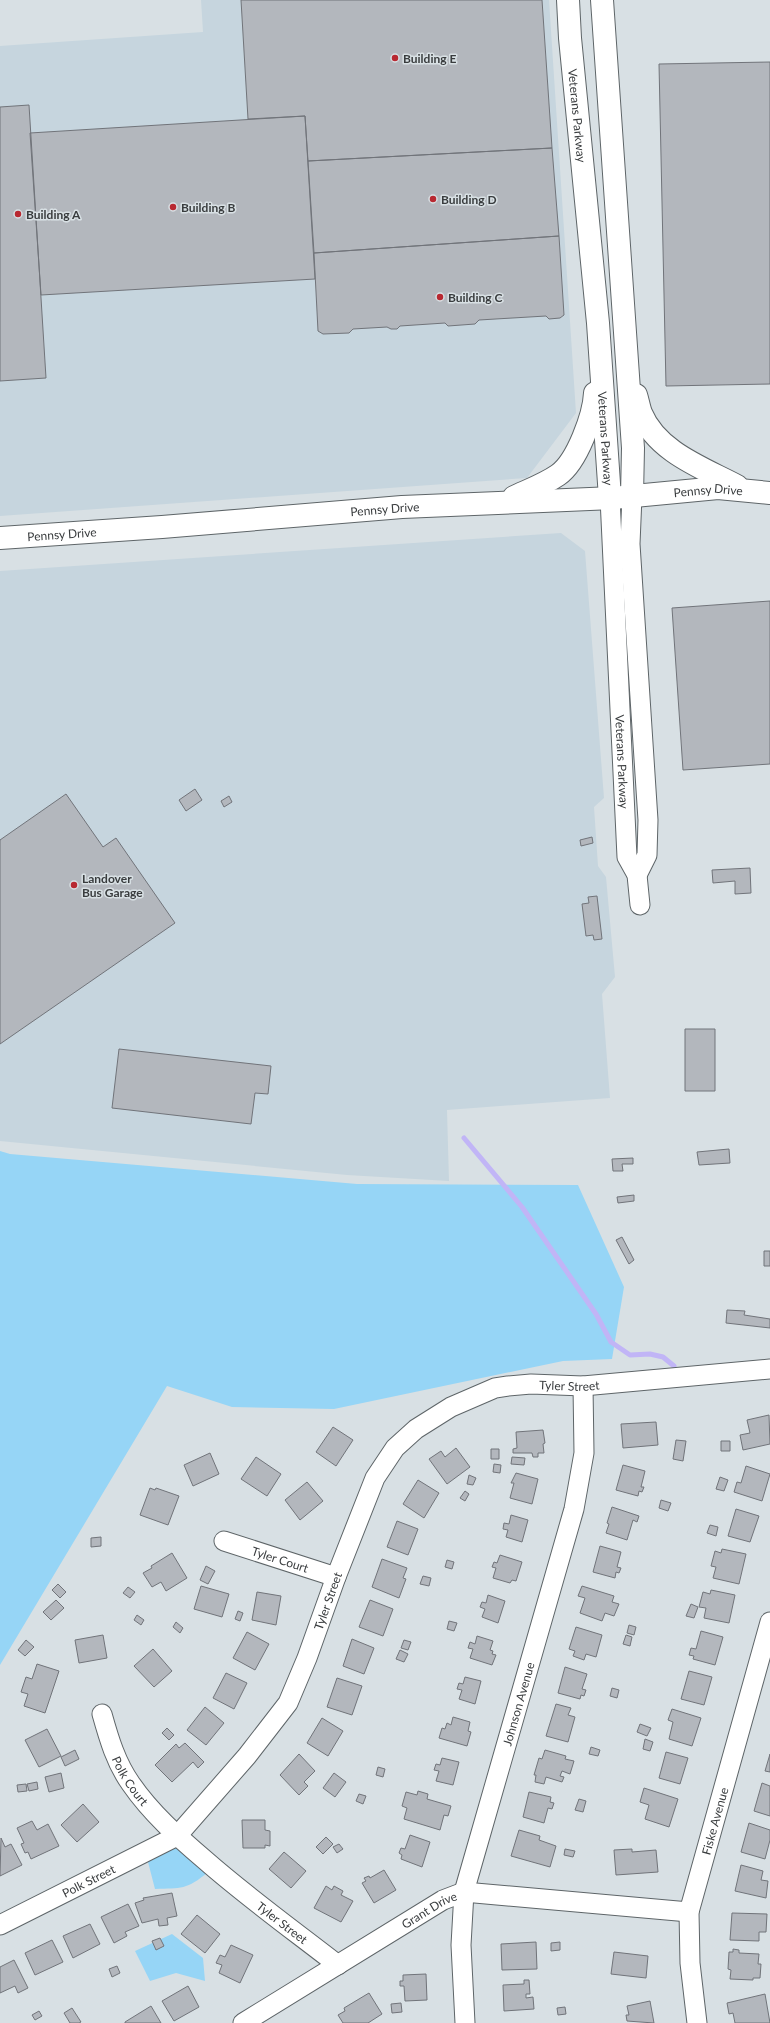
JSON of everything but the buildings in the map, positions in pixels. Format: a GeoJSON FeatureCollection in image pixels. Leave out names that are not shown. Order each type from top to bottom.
{"type":"FeatureCollection","features":[{"type":"Feature","properties":{"kind":"main road","name":"Veterans Parkway"},"geometry":{"type":"LineString","coordinates":[[568,0],[570,38],[598,323],[610,498]]}},
{"type":"Feature","properties":{"kind":"main road","name":"Veterans Parkway"},"geometry":{"type":"LineString","coordinates":[[602,0],[633,448],[632,496]]}},
{"type":"Feature","properties":{"kind":"main road"},"geometry":{"type":"LineString","coordinates":[[504,502],[560,474],[580,448],[594,404],[598,323]]}},
{"type":"Feature","properties":{"kind":"main road"},"geometry":{"type":"LineString","coordinates":[[627,366],[641,414],[652,431],[669,449],[741,489]]}},
{"type":"Feature","properties":{"kind":"main road","name":"Pennsy Drive"},"geometry":{"type":"LineString","coordinates":[[0,538],[162,527],[358,510],[610,498],[718,488],[741,489],[770,493]]}},
{"type":"Feature","properties":{"kind":"street","name":"Veterans Parkway"},"geometry":{"type":"LineString","coordinates":[[632,496],[630,544],[648,820],[647,855],[637,875]]}},
{"type":"Feature","properties":{"kind":"street","name":"Veterans Parkway"},"geometry":{"type":"LineString","coordinates":[[610,498],[627,857],[637,875],[640,905]]}},
{"type":"Feature","properties":{"kind":"street","name":"Tyler Street"},"geometry":{"type":"LineString","coordinates":[[338,1965],[230,1881],[177,1836],[252,1750],[288,1704],[307,1658],[336,1577],[375,1478],[395,1448],[416,1429],[451,1407],[495,1388],[531,1384],[583,1386],[770,1369]]}},
{"type":"Feature","properties":{"kind":"street","name":"Johnson Avenue"},"geometry":{"type":"LineString","coordinates":[[464,2023],[462,1945],[464,1892],[574,1509],[584,1453],[583,1386]]}},
{"type":"Feature","properties":{"kind":"street","name":"Tyler Court"},"geometry":{"type":"LineString","coordinates":[[224,1541],[336,1577]]}},
{"type":"Feature","properties":{"kind":"street","name":"Fiske Avenue"},"geometry":{"type":"LineString","coordinates":[[697,2023],[690,1963],[689,1912],[770,1622]]}},
{"type":"Feature","properties":{"kind":"street","name":"Polk Court"},"geometry":{"type":"LineString","coordinates":[[102,1714],[114,1752],[131,1784],[177,1836]]}},
{"type":"Feature","properties":{"kind":"street","name":"Polk Street"},"geometry":{"type":"LineString","coordinates":[[0,1925],[177,1836]]}},
{"type":"Feature","properties":{"kind":"street","name":"Grant Drive"},"geometry":{"type":"LineString","coordinates":[[243,2023],[443,1900],[464,1892],[689,1912]]}},
{"type":"Feature","properties":{"kind":"shaded area"},"geometry":{"type":"Polygon","coordinates":[[[201,0],[549,0],[576,413],[527,478],[0,516],[0,46],[203,32],[201,0]]]}},
{"type":"Feature","properties":{"kind":"shaded area"},"geometry":{"type":"Polygon","coordinates":[[[561,533],[585,551],[604,798],[594,807],[598,866],[606,877],[615,977],[602,994],[610,1098],[447,1110],[449,1181],[347,1175],[0,1141],[0,571],[561,533]]]}},
{"type":"Feature","properties":{"kind":"shaded area"},"geometry":{"type":"Polygon","coordinates":[[[0,1151],[10,1154],[357,1184],[578,1185],[624,1287],[612,1359],[563,1361],[334,1409],[232,1407],[167,1386],[0,1665],[0,1151]]]}},
{"type":"Feature","properties":{"kind":"shaded area"},"geometry":{"type":"Polygon","coordinates":[[[182,1847],[208,1872],[195,1882],[183,1887],[155,1889],[148,1862],[155,1853],[182,1847]]]}},
{"type":"Feature","properties":{"kind":"shaded area"},"geometry":{"type":"Polygon","coordinates":[[[172,1934],[203,1958],[205,1981],[176,1973],[150,1981],[135,1951],[172,1934]]]}},
{"type":"Feature","properties":{"kind":"waterway"},"geometry":{"type":"LineString","coordinates":[[464,1138],[522,1207],[596,1314],[611,1342],[630,1355],[650,1354],[663,1357],[674,1366]]}},
{"type":"Feature","properties":{"kind":"place","name":"Building E"},"geometry":{"type":"Point","coordinates":[395,58]}},
{"type":"Feature","properties":{"kind":"place","name":"Building D"},"geometry":{"type":"Point","coordinates":[433,199]}},
{"type":"Feature","properties":{"kind":"place","name":"Building B"},"geometry":{"type":"Point","coordinates":[173,207]}},
{"type":"Feature","properties":{"kind":"place","name":"Building A"},"geometry":{"type":"Point","coordinates":[18,214]}},
{"type":"Feature","properties":{"kind":"place","name":"Building C"},"geometry":{"type":"Point","coordinates":[440,297]}},
{"type":"Feature","properties":{"kind":"place","name":"Landover Bus Garage"},"geometry":{"type":"Point","coordinates":[74,885]}}]}
